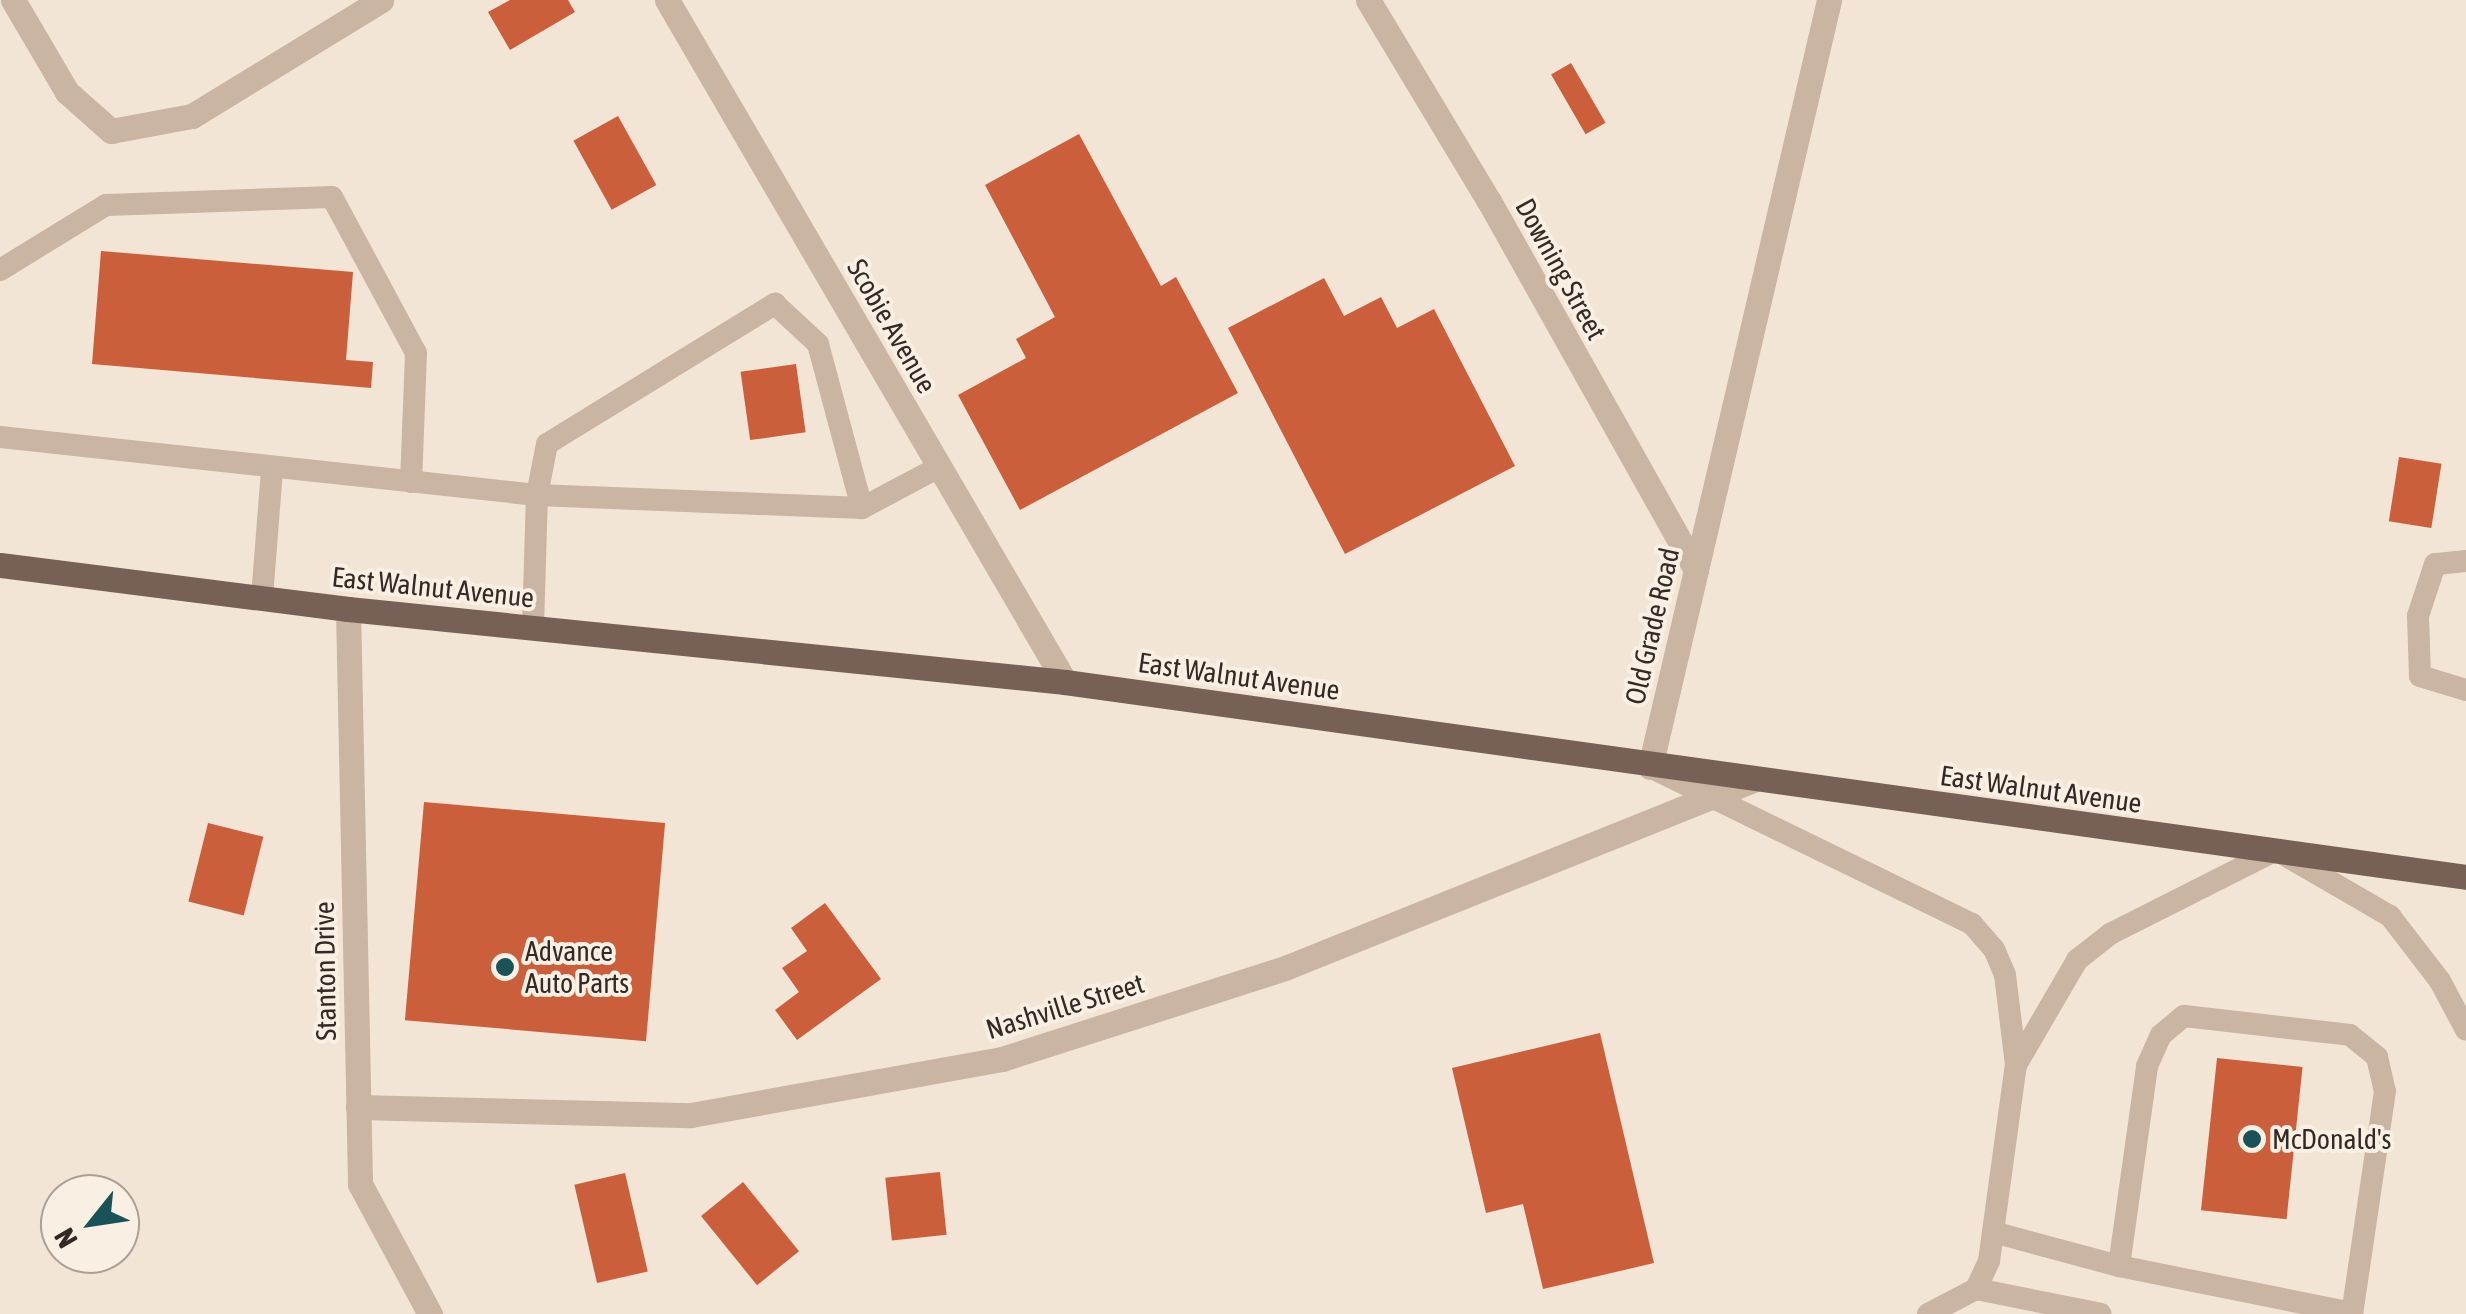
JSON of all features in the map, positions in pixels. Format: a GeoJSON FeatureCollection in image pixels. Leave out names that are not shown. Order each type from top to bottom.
{"type":"FeatureCollection","features":[{"type":"Feature","properties":{"kind":"main road","name":"East Walnut Avenue"},"geometry":{"type":"LineString","coordinates":[[0,565],[348,610],[1065,682],[1650,767],[2466,878]]}},
{"type":"Feature","properties":{"kind":"street"},"geometry":{"type":"LineString","coordinates":[[13,0],[67,92],[111,131],[192,116],[381,0]]}},
{"type":"Feature","properties":{"kind":"street","name":"Scobie Avenue"},"geometry":{"type":"LineString","coordinates":[[668,0],[1065,682]]}},
{"type":"Feature","properties":{"kind":"street","name":"Downing Street"},"geometry":{"type":"LineString","coordinates":[[1368,0],[1490,201],[1696,570]]}},
{"type":"Feature","properties":{"kind":"street","name":"Old Grade Road"},"geometry":{"type":"LineString","coordinates":[[1650,767],[1829,0]]}},
{"type":"Feature","properties":{"kind":"street","name":"Stanton Drive"},"geometry":{"type":"LineString","coordinates":[[348,610],[360,1184],[430,1314]]}},
{"type":"Feature","properties":{"kind":"street","name":"Nashville Street"},"geometry":{"type":"LineString","coordinates":[[358,1107],[691,1115],[1002,1059],[1284,968],[1753,780]]}},
{"type":"Feature","properties":{"kind":"lane"},"geometry":{"type":"LineString","coordinates":[[0,270],[106,205],[332,197],[416,353],[411,482]]}},
{"type":"Feature","properties":{"kind":"lane"},"geometry":{"type":"LineString","coordinates":[[533,628],[537,494],[547,444],[775,304],[818,344],[862,508]]}},
{"type":"Feature","properties":{"kind":"lane"},"geometry":{"type":"LineString","coordinates":[[0,438],[272,471],[537,494],[862,508],[939,466]]}},
{"type":"Feature","properties":{"kind":"lane"},"geometry":{"type":"LineString","coordinates":[[262,598],[272,471]]}},
{"type":"Feature","properties":{"kind":"lane"},"geometry":{"type":"LineString","coordinates":[[2466,561],[2435,564],[2418,616],[2420,676],[2466,690]]}},
{"type":"Feature","properties":{"kind":"lane"},"geometry":{"type":"LineString","coordinates":[[1650,767],[1972,924],[1994,949],[2005,975],[2016,1065],[1989,1261],[1976,1288],[1928,1314]]}},
{"type":"Feature","properties":{"kind":"lane"},"geometry":{"type":"LineString","coordinates":[[2016,1065],[2076,960],[2110,934],[2276,850],[2390,916],[2440,980],[2466,1030]]}},
{"type":"Feature","properties":{"kind":"lane"},"geometry":{"type":"LineString","coordinates":[[1992,1232],[2119,1266],[2352,1313],[2385,1091],[2377,1057],[2350,1035],[2184,1016],[2161,1035],[2147,1066],[2119,1266]]}},
{"type":"Feature","properties":{"kind":"lane"},"geometry":{"type":"LineString","coordinates":[[1976,1288],[2100,1314]]}},
{"type":"Feature","properties":{"kind":"building"},"geometry":{"type":"Polygon","coordinates":[[[510,0],[568,0],[575,12],[510,50],[488,12],[510,0]]]}},
{"type":"Feature","properties":{"kind":"building"},"geometry":{"type":"Polygon","coordinates":[[[1571,63],[1606,123],[1586,134],[1551,74],[1571,63]]]}},
{"type":"Feature","properties":{"kind":"building"},"geometry":{"type":"Polygon","coordinates":[[[618,116],[656,185],[612,210],[573,141],[618,116]]]}},
{"type":"Feature","properties":{"kind":"building"},"geometry":{"type":"Polygon","coordinates":[[[1079,134],[1161,286],[1176,277],[1238,393],[1020,510],[958,395],[1026,358],[1016,339],[1055,317],[985,185],[1079,134]]]}},
{"type":"Feature","properties":{"kind":"building"},"geometry":{"type":"Polygon","coordinates":[[[101,251],[353,272],[346,360],[373,362],[371,388],[92,364],[101,251]]]}},
{"type":"Feature","properties":{"kind":"building"},"geometry":{"type":"Polygon","coordinates":[[[1324,278],[1344,316],[1381,297],[1397,328],[1434,309],[1515,466],[1345,554],[1228,328],[1324,278]]]}},
{"type":"Feature","properties":{"kind":"building"},"geometry":{"type":"Polygon","coordinates":[[[796,364],[806,432],[750,440],[741,372],[796,364]]]}},
{"type":"Feature","properties":{"kind":"building"},"geometry":{"type":"Polygon","coordinates":[[[2399,457],[2441,464],[2431,528],[2389,521],[2399,457]]]}},
{"type":"Feature","properties":{"kind":"building"},"geometry":{"type":"Polygon","coordinates":[[[424,802],[665,823],[646,1041],[405,1020],[424,802]]]}},
{"type":"Feature","properties":{"kind":"building"},"geometry":{"type":"Polygon","coordinates":[[[208,823],[263,837],[244,915],[188,902],[208,823]]]}},
{"type":"Feature","properties":{"kind":"building"},"geometry":{"type":"Polygon","coordinates":[[[825,903],[881,979],[797,1040],[775,1010],[799,992],[782,968],[807,951],[791,928],[825,903]]]}},
{"type":"Feature","properties":{"kind":"building"},"geometry":{"type":"Polygon","coordinates":[[[1600,1033],[1654,1263],[1543,1289],[1523,1204],[1486,1213],[1452,1068],[1600,1033]]]}},
{"type":"Feature","properties":{"kind":"building","name":"McDonald's"},"geometry":{"type":"Polygon","coordinates":[[[2217,1058],[2303,1067],[2287,1219],[2201,1210],[2217,1058]]]}},
{"type":"Feature","properties":{"kind":"building"},"geometry":{"type":"Polygon","coordinates":[[[940,1172],[947,1235],[892,1240],[885,1178],[940,1172]]]}},
{"type":"Feature","properties":{"kind":"building"},"geometry":{"type":"Polygon","coordinates":[[[625,1173],[648,1271],[597,1283],[574,1185],[625,1173]]]}},
{"type":"Feature","properties":{"kind":"building"},"geometry":{"type":"Polygon","coordinates":[[[743,1182],[799,1251],[757,1285],[701,1216],[743,1182]]]}},
{"type":"Feature","properties":{"kind":"place","name":"Advance Auto Parts"},"geometry":{"type":"Point","coordinates":[505,967]}},
{"type":"Feature","properties":{"kind":"place","name":"McDonald's"},"geometry":{"type":"Point","coordinates":[2252,1139]}}]}
